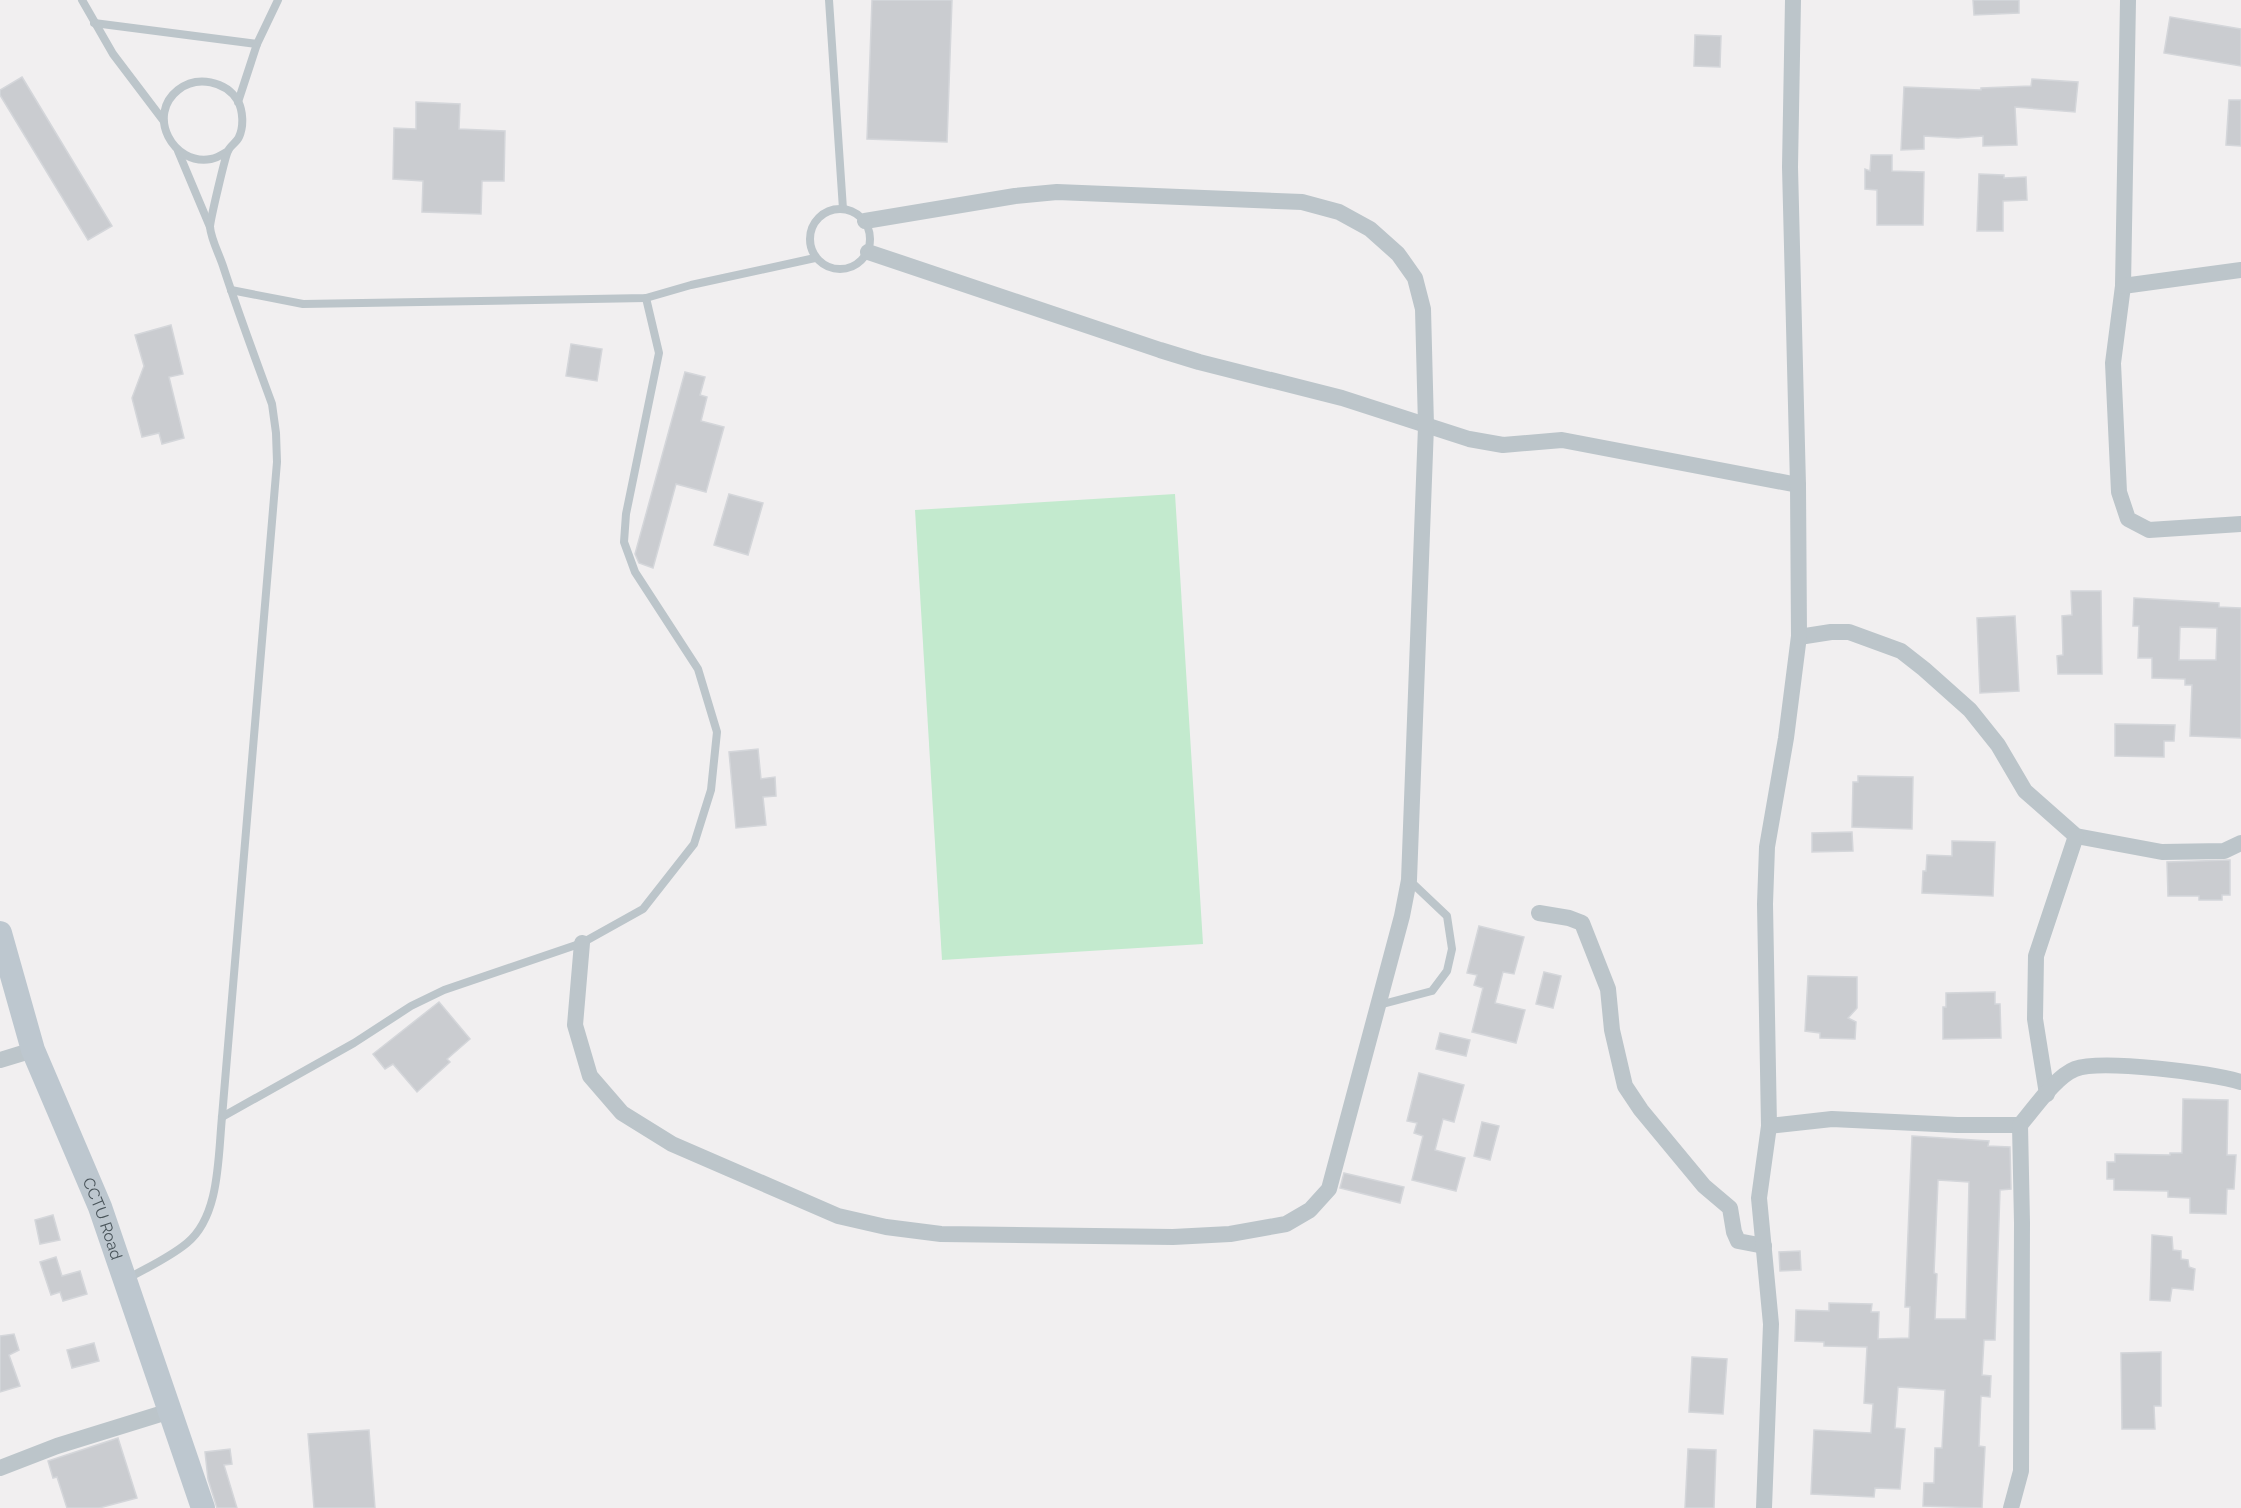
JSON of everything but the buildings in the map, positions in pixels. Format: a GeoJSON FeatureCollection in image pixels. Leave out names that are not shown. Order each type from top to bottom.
{"type":"FeatureCollection","features":[{"type":"Feature","properties":{"kind":"street"},"geometry":{"type":"LineString","coordinates":[[1764,1508],[1771,1324],[1759,1198],[1769,1126],[1765,904],[1767,847],[1786,738],[1799,637],[1798,485],[1790,167],[1793,0]]}},
{"type":"Feature","properties":{"kind":"street"},"geometry":{"type":"LineString","coordinates":[[2128,0],[2123,286],[2113,363],[2119,492],[2128,519],[2149,531],[2241,524]]}},
{"type":"Feature","properties":{"kind":"street"},"geometry":{"type":"LineString","coordinates":[[582,943],[575,1025],[590,1076],[622,1113],[672,1144],[838,1216],[886,1227],[941,1234],[1173,1237],[1230,1234],[1286,1224],[1310,1210],[1329,1189],[1379,1005],[1409,880],[1426,426],[1423,309],[1415,278],[1398,254],[1370,230],[1340,212],[1302,202],[1057,192],[1015,196],[865,221]]}},
{"type":"Feature","properties":{"kind":"street"},"geometry":{"type":"LineString","coordinates":[[868,252],[1160,350],[1342,398],[1468,439],[1503,445],[1562,440],[1798,485]]}},
{"type":"Feature","properties":{"kind":"street"},"geometry":{"type":"LineString","coordinates":[[2123,286],[2241,270]]}},
{"type":"Feature","properties":{"kind":"street"},"geometry":{"type":"LineString","coordinates":[[1799,637],[1849,632],[1901,651],[1970,710],[1998,745],[2025,791],[2076,836],[2162,852],[2224,851],[2241,843]]}},
{"type":"Feature","properties":{"kind":"street"},"geometry":{"type":"LineString","coordinates":[[2047,1094],[2034,1019],[2036,956],[2076,836]]}},
{"type":"Feature","properties":{"kind":"street"},"geometry":{"type":"LineString","coordinates":[[1539,913],[1569,918],[1582,923],[1608,989],[1612,1030],[1625,1086],[1641,1110],[1704,1186],[1730,1208],[1734,1233],[1738,1241],[1764,1246]]}},
{"type":"Feature","properties":{"kind":"street","name":"CCTU Road"},"geometry":{"type":"LineString","coordinates":[[0,933],[33,1050],[100,1207],[202,1508]]}},
{"type":"Feature","properties":{"kind":"street"},"geometry":{"type":"LineString","coordinates":[[0,1060],[33,1050]]}},
{"type":"Feature","properties":{"kind":"street"},"geometry":{"type":"LineString","coordinates":[[2011,1508],[2021,1471],[2020,1125],[2060,1078],[2075,1069],[2092,1066],[2166,1070],[2241,1082]]}},
{"type":"Feature","properties":{"kind":"street"},"geometry":{"type":"LineString","coordinates":[[1769,1126],[1832,1119],[1957,1125],[2020,1125]]}},
{"type":"Feature","properties":{"kind":"street"},"geometry":{"type":"LineString","coordinates":[[0,1468],[57,1446],[170,1411]]}},
{"type":"Feature","properties":{"kind":"lane"},"geometry":{"type":"LineString","coordinates":[[82,0],[113,54],[163,120],[167,137],[178,151],[210,227],[272,404],[277,462],[213,1200],[203,1225],[187,1243],[126,1280]]}},
{"type":"Feature","properties":{"kind":"lane"},"geometry":{"type":"LineString","coordinates":[[238,102],[257,44],[278,0]]}},
{"type":"Feature","properties":{"kind":"lane"},"geometry":{"type":"LineString","coordinates":[[829,0],[843,209]]}},
{"type":"Feature","properties":{"kind":"lane"},"geometry":{"type":"LineString","coordinates":[[94,23],[257,44]]}},
{"type":"Feature","properties":{"kind":"lane"},"geometry":{"type":"LineString","coordinates":[[163,120],[167,103],[178,90],[194,82],[211,82],[227,89],[238,102],[243,119],[239,137],[228,151],[210,227]]}},
{"type":"Feature","properties":{"kind":"lane"},"geometry":{"type":"LineString","coordinates":[[178,151],[194,159],[212,159],[228,151]]}},
{"type":"Feature","properties":{"kind":"lane"},"geometry":{"type":"LineString","coordinates":[[843,209],[859,215],[865,221],[870,231],[871,242],[862,261],[854,267],[843,270],[833,269],[823,265],[815,258],[810,247],[809,236],[813,224],[820,215],[831,210],[843,209]]}},
{"type":"Feature","properties":{"kind":"lane"},"geometry":{"type":"LineString","coordinates":[[231,291],[303,304],[646,298],[691,285],[815,258]]}},
{"type":"Feature","properties":{"kind":"lane"},"geometry":{"type":"LineString","coordinates":[[222,1117],[354,1043],[411,1006],[444,990],[582,943],[643,909],[694,844],[711,790],[717,732],[699,669],[634,572],[624,543],[626,514],[658,353],[646,298]]}},
{"type":"Feature","properties":{"kind":"lane"},"geometry":{"type":"LineString","coordinates":[[1379,1005],[1432,991],[1447,971],[1452,949],[1447,916],[1409,880]]}},
{"type":"Feature","properties":{"kind":"green space"},"geometry":{"type":"Polygon","coordinates":[[[1175,494],[1203,944],[942,960],[915,510],[1175,494]]]}}]}
